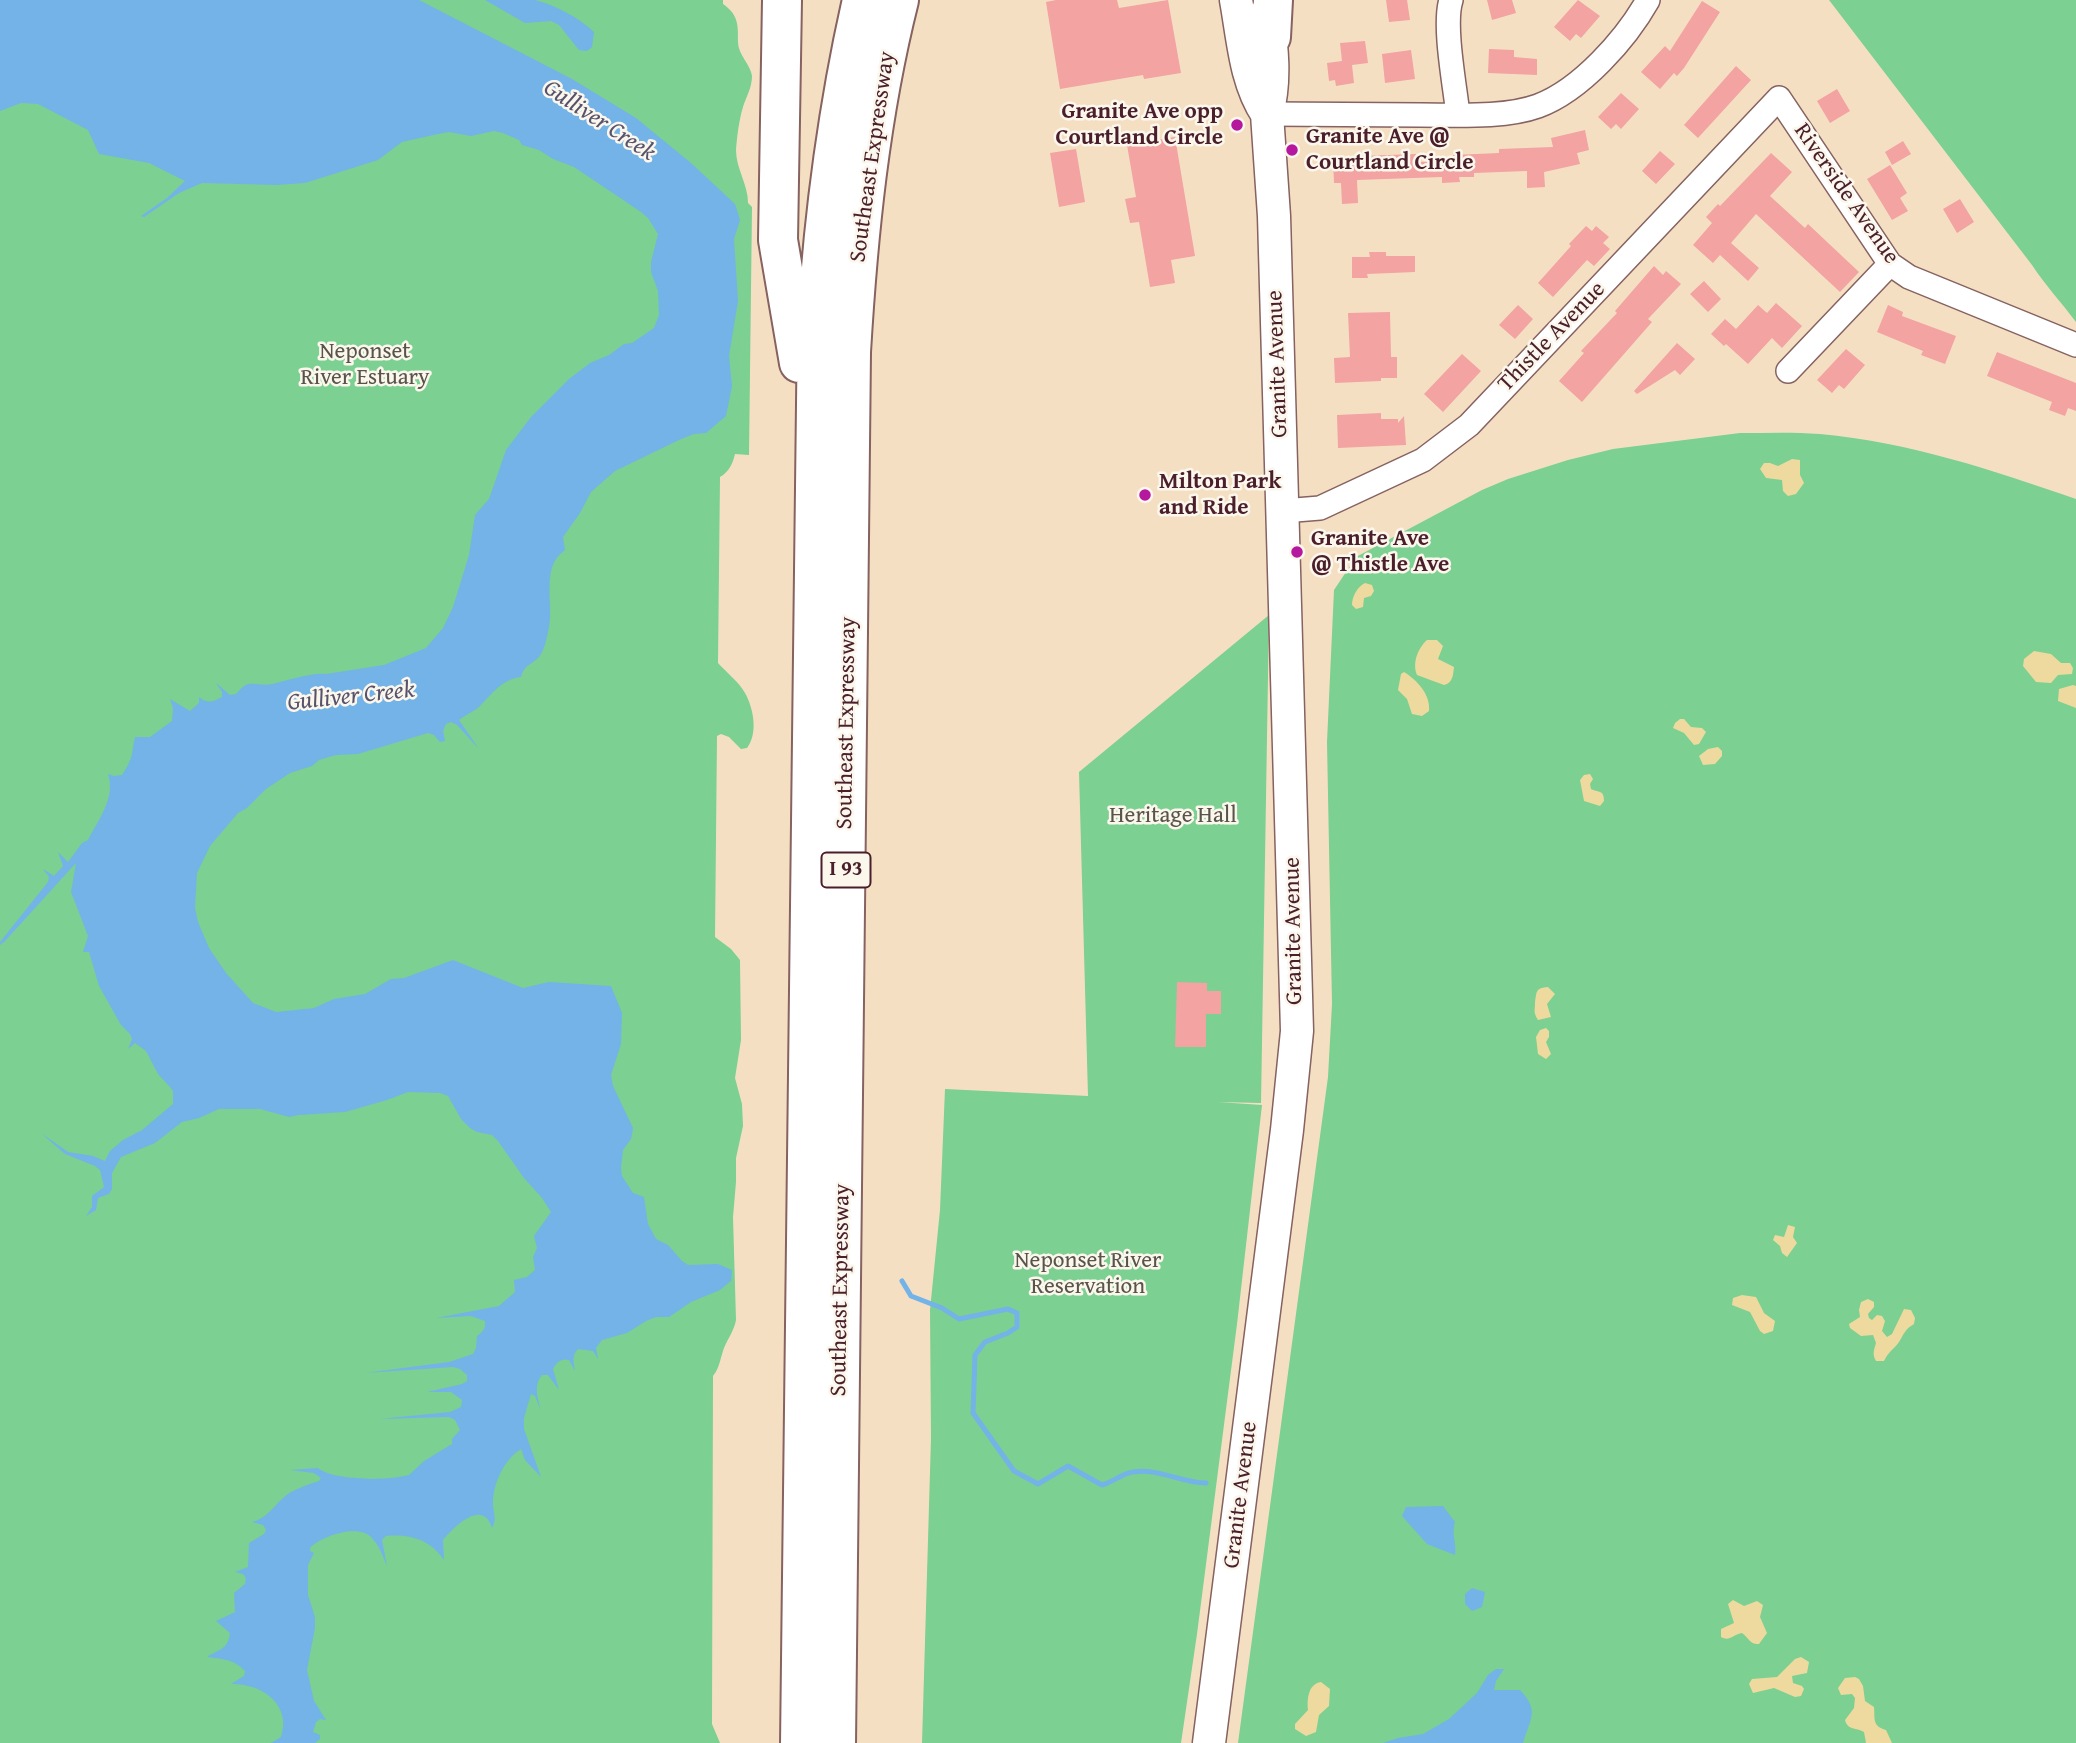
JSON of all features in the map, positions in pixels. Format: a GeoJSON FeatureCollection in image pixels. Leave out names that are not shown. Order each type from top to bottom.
{"type":"FeatureCollection","features":[{"type":"Feature","properties":{"kind":"highway"},"geometry":{"type":"LineString","coordinates":[[782,0],[778,240],[799,363]]}},
{"type":"Feature","properties":{"kind":"highway","name":"I 93"},"geometry":{"type":"LineString","coordinates":[[781,1743],[799,363],[804,248],[812,181],[825,93],[845,0]]}},
{"type":"Feature","properties":{"kind":"highway","name":"I 93"},"geometry":{"type":"LineString","coordinates":[[800,1743],[817,320],[821,250],[832,158],[862,0]]}},
{"type":"Feature","properties":{"kind":"highway","name":"I 93"},"geometry":{"type":"LineString","coordinates":[[821,1743],[836,352],[839,283],[853,163],[865,83],[883,0]]}},
{"type":"Feature","properties":{"kind":"highway","name":"Southeast Expressway"},"geometry":{"type":"LineString","coordinates":[[836,1743],[851,352],[858,244],[868,165],[899,0]]}},
{"type":"Feature","properties":{"kind":"main road","name":"Granite Avenue"},"geometry":{"type":"LineString","coordinates":[[1236,0],[1251,81],[1257,100],[1267,114]]}},
{"type":"Feature","properties":{"kind":"main road","name":"Granite Avenue"},"geometry":{"type":"LineString","coordinates":[[1209,1743],[1287,1130],[1297,1031],[1274,216],[1267,114],[1273,75],[1272,19],[1265,0]]}},
{"type":"Feature","properties":{"kind":"street"},"geometry":{"type":"LineString","coordinates":[[1451,0],[1449,26],[1458,115]]}},
{"type":"Feature","properties":{"kind":"street"},"geometry":{"type":"LineString","coordinates":[[1267,114],[1458,115],[1516,111],[1539,105],[1558,95],[1591,70],[1635,22],[1648,0]]}},
{"type":"Feature","properties":{"kind":"street","name":"Riverside Avenue"},"geometry":{"type":"LineString","coordinates":[[1779,98],[1890,264],[1909,277],[2076,345]]}},
{"type":"Feature","properties":{"kind":"street","name":"Thistle Avenue"},"geometry":{"type":"LineString","coordinates":[[1283,511],[1320,508],[1423,460],[1455,438],[1779,98]]}},
{"type":"Feature","properties":{"kind":"street"},"geometry":{"type":"LineString","coordinates":[[1788,371],[1890,264]]}},
{"type":"Feature","properties":{"kind":"green space","name":"Neponset River Estuary"},"geometry":{"type":"Polygon","coordinates":[[[0,0],[723,0],[723,4],[735,17],[739,47],[752,76],[740,117],[736,150],[748,203],[752,207],[749,455],[735,454],[730,467],[720,477],[718,663],[745,693],[751,706],[754,729],[747,748],[741,749],[729,737],[721,734],[717,736],[715,937],[740,960],[741,1040],[735,1078],[742,1104],[743,1126],[736,1158],[733,1217],[736,1320],[713,1376],[712,1724],[720,1743],[0,1743],[0,0]]]}},
{"type":"Feature","properties":{"kind":"green space"},"geometry":{"type":"Polygon","coordinates":[[[1829,0],[2076,0],[2076,322],[2043,280],[1829,0]]]}},
{"type":"Feature","properties":{"kind":"green space"},"geometry":{"type":"Polygon","coordinates":[[[1740,433],[1820,434],[1886,443],[1982,468],[2076,499],[2076,1743],[1238,1743],[1328,1077],[1332,1004],[1327,742],[1334,590],[1356,557],[1508,479],[1613,449],[1740,433]]]}},
{"type":"Feature","properties":{"kind":"green space","name":"Neponset River Reservation"},"geometry":{"type":"Polygon","coordinates":[[[1269,615],[1261,1103],[1218,1102],[1262,1105],[1237,1324],[1181,1743],[922,1743],[931,1438],[930,1310],[940,1210],[945,1089],[1088,1096],[1079,772],[1269,615]]]}},
{"type":"Feature","properties":{"kind":"sand"},"geometry":{"type":"Polygon","coordinates":[[[1792,459],[1800,460],[1800,475],[1804,483],[1796,494],[1788,496],[1783,491],[1782,480],[1766,478],[1760,469],[1764,463],[1778,466],[1792,459]]]}},
{"type":"Feature","properties":{"kind":"sand"},"geometry":{"type":"Polygon","coordinates":[[[1365,583],[1372,585],[1374,591],[1371,596],[1364,598],[1363,607],[1356,609],[1352,605],[1354,596],[1365,583]]]}},
{"type":"Feature","properties":{"kind":"sand"},"geometry":{"type":"Polygon","coordinates":[[[1427,640],[1437,640],[1443,646],[1438,659],[1454,667],[1452,678],[1447,684],[1417,675],[1417,656],[1427,640]]]}},
{"type":"Feature","properties":{"kind":"sand"},"geometry":{"type":"Polygon","coordinates":[[[2034,651],[2051,654],[2061,663],[2070,663],[2072,674],[2058,675],[2051,683],[2036,682],[2023,666],[2024,659],[2034,651]]]}},
{"type":"Feature","properties":{"kind":"sand"},"geometry":{"type":"Polygon","coordinates":[[[1404,672],[1414,679],[1428,699],[1429,711],[1422,716],[1412,714],[1407,699],[1398,690],[1401,674],[1404,672]]]}},
{"type":"Feature","properties":{"kind":"sand"},"geometry":{"type":"Polygon","coordinates":[[[2076,686],[2076,708],[2058,701],[2059,689],[2076,686]]]}},
{"type":"Feature","properties":{"kind":"sand"},"geometry":{"type":"Polygon","coordinates":[[[1680,719],[1684,719],[1691,727],[1702,728],[1706,732],[1699,744],[1694,745],[1684,733],[1673,728],[1680,719]]]}},
{"type":"Feature","properties":{"kind":"sand"},"geometry":{"type":"Polygon","coordinates":[[[1718,747],[1722,756],[1715,764],[1703,765],[1699,756],[1708,749],[1718,747]]]}},
{"type":"Feature","properties":{"kind":"sand"},"geometry":{"type":"Polygon","coordinates":[[[1590,774],[1593,779],[1591,789],[1603,795],[1604,801],[1600,806],[1584,801],[1580,780],[1584,775],[1590,774]]]}},
{"type":"Feature","properties":{"kind":"sand"},"geometry":{"type":"Polygon","coordinates":[[[1548,987],[1555,994],[1547,1004],[1551,1017],[1538,1020],[1535,1015],[1537,993],[1541,988],[1548,987]]]}},
{"type":"Feature","properties":{"kind":"sand"},"geometry":{"type":"Polygon","coordinates":[[[1546,1028],[1549,1037],[1546,1042],[1551,1054],[1546,1059],[1538,1054],[1536,1037],[1540,1030],[1546,1028]]]}},
{"type":"Feature","properties":{"kind":"sand"},"geometry":{"type":"Polygon","coordinates":[[[1788,1225],[1795,1227],[1793,1237],[1797,1243],[1787,1257],[1773,1240],[1775,1235],[1784,1237],[1788,1225]]]}},
{"type":"Feature","properties":{"kind":"sand"},"geometry":{"type":"Polygon","coordinates":[[[1742,1295],[1756,1297],[1764,1313],[1775,1321],[1773,1331],[1764,1334],[1750,1312],[1732,1305],[1733,1298],[1742,1295]]]}},
{"type":"Feature","properties":{"kind":"sand"},"geometry":{"type":"Polygon","coordinates":[[[1868,1299],[1874,1302],[1874,1307],[1868,1314],[1869,1318],[1872,1320],[1877,1315],[1882,1316],[1885,1321],[1882,1331],[1887,1337],[1892,1334],[1904,1309],[1911,1310],[1915,1318],[1914,1324],[1884,1361],[1875,1359],[1876,1343],[1873,1335],[1861,1336],[1850,1328],[1849,1324],[1860,1317],[1861,1302],[1868,1299]]]}},
{"type":"Feature","properties":{"kind":"sand"},"geometry":{"type":"Polygon","coordinates":[[[1733,1600],[1744,1606],[1757,1601],[1763,1605],[1760,1617],[1767,1633],[1759,1644],[1752,1642],[1742,1633],[1729,1638],[1721,1637],[1721,1629],[1734,1623],[1728,1604],[1733,1600]]]}},
{"type":"Feature","properties":{"kind":"sand"},"geometry":{"type":"Polygon","coordinates":[[[1801,1657],[1809,1662],[1807,1673],[1792,1676],[1793,1683],[1804,1689],[1801,1696],[1795,1697],[1774,1688],[1753,1693],[1749,1684],[1752,1679],[1777,1677],[1795,1659],[1801,1657]]]}},
{"type":"Feature","properties":{"kind":"sand"},"geometry":{"type":"Polygon","coordinates":[[[1855,1677],[1863,1686],[1865,1701],[1874,1707],[1876,1724],[1886,1730],[1892,1743],[1866,1743],[1864,1732],[1846,1723],[1845,1720],[1854,1708],[1855,1698],[1852,1694],[1841,1695],[1838,1688],[1845,1678],[1855,1677]]]}},
{"type":"Feature","properties":{"kind":"sand"},"geometry":{"type":"Polygon","coordinates":[[[1321,1682],[1330,1689],[1329,1706],[1319,1715],[1316,1732],[1306,1736],[1295,1729],[1295,1724],[1308,1710],[1311,1689],[1321,1682]]]}},
{"type":"Feature","properties":{"kind":"water","name":"Gulliver Creek"},"geometry":{"type":"Polygon","coordinates":[[[0,0],[419,0],[572,79],[636,118],[735,204],[740,220],[734,239],[738,301],[729,356],[732,386],[726,416],[706,433],[679,440],[615,471],[591,492],[563,537],[565,550],[557,557],[553,566],[550,576],[549,627],[540,655],[521,677],[503,684],[479,707],[459,720],[479,749],[451,722],[446,724],[443,731],[445,741],[440,742],[428,733],[358,754],[336,755],[319,760],[312,766],[290,773],[238,813],[210,846],[197,873],[195,908],[209,948],[226,973],[253,1003],[276,1012],[314,1008],[334,999],[365,994],[391,979],[404,978],[453,960],[523,988],[549,982],[611,986],[622,1013],[621,1044],[611,1075],[613,1086],[633,1128],[631,1139],[623,1150],[622,1176],[633,1193],[644,1197],[648,1224],[656,1239],[668,1245],[688,1265],[718,1264],[732,1270],[731,1281],[720,1290],[691,1302],[669,1317],[656,1317],[627,1333],[602,1340],[596,1348],[598,1359],[593,1351],[578,1349],[574,1357],[575,1371],[569,1360],[560,1361],[553,1369],[559,1390],[548,1375],[542,1375],[537,1388],[541,1411],[535,1396],[531,1394],[524,1418],[524,1429],[541,1477],[525,1460],[521,1449],[515,1453],[501,1471],[496,1486],[493,1501],[495,1521],[492,1528],[488,1519],[482,1515],[468,1518],[443,1540],[444,1560],[426,1543],[403,1536],[386,1536],[382,1540],[387,1566],[374,1540],[365,1533],[340,1533],[310,1548],[314,1553],[308,1565],[308,1595],[315,1617],[315,1628],[307,1670],[314,1701],[326,1720],[320,1719],[316,1722],[313,1732],[320,1735],[320,1739],[315,1743],[271,1743],[281,1737],[283,1725],[278,1705],[253,1687],[231,1684],[244,1676],[245,1671],[237,1664],[207,1657],[227,1643],[230,1633],[216,1621],[235,1612],[234,1593],[245,1584],[246,1578],[235,1572],[248,1567],[249,1543],[266,1530],[263,1525],[252,1522],[266,1515],[291,1492],[321,1478],[314,1473],[290,1470],[318,1468],[334,1475],[357,1478],[399,1477],[409,1475],[424,1461],[452,1444],[452,1439],[460,1430],[455,1420],[449,1417],[379,1419],[450,1412],[461,1407],[462,1400],[451,1392],[427,1392],[467,1381],[467,1375],[460,1369],[453,1367],[365,1373],[449,1362],[473,1354],[477,1336],[484,1330],[485,1321],[471,1316],[436,1318],[499,1306],[515,1292],[514,1280],[527,1277],[535,1270],[533,1257],[537,1248],[534,1236],[551,1212],[498,1141],[492,1135],[470,1128],[461,1119],[448,1096],[440,1093],[408,1092],[345,1112],[289,1117],[260,1109],[219,1109],[182,1122],[155,1143],[121,1157],[112,1173],[112,1189],[109,1194],[98,1198],[96,1210],[86,1216],[92,1207],[92,1196],[104,1187],[100,1170],[65,1154],[41,1133],[68,1152],[105,1161],[110,1151],[123,1140],[142,1130],[173,1104],[173,1091],[158,1074],[146,1051],[135,1043],[128,1049],[132,1039],[130,1034],[121,1025],[99,986],[89,952],[83,952],[88,936],[71,892],[76,863],[0,945],[0,942],[48,882],[49,877],[43,869],[54,876],[63,866],[58,852],[68,862],[82,843],[88,840],[108,800],[108,774],[122,775],[130,760],[135,737],[150,737],[172,721],[173,708],[170,699],[190,711],[199,703],[199,697],[210,702],[222,697],[216,683],[230,695],[236,694],[249,684],[269,685],[306,675],[384,665],[426,648],[443,628],[453,607],[469,555],[475,515],[489,499],[506,450],[531,417],[569,379],[590,363],[609,355],[624,344],[632,343],[654,328],[659,315],[658,291],[651,272],[651,262],[658,234],[641,212],[574,167],[494,131],[471,136],[449,132],[402,142],[378,160],[305,183],[202,183],[179,193],[144,217],[141,216],[185,181],[149,163],[99,154],[88,130],[38,104],[21,103],[0,111],[0,0]]]}},
{"type":"Feature","properties":{"kind":"water"},"geometry":{"type":"Polygon","coordinates":[[[485,0],[535,0],[559,9],[594,32],[592,47],[587,51],[579,50],[559,25],[551,21],[525,23],[485,0]]]}},
{"type":"Feature","properties":{"kind":"water"},"geometry":{"type":"Polygon","coordinates":[[[1443,1506],[1455,1522],[1455,1555],[1427,1544],[1402,1516],[1406,1507],[1443,1506]]]}},
{"type":"Feature","properties":{"kind":"water"},"geometry":{"type":"Polygon","coordinates":[[[1472,1588],[1485,1592],[1482,1607],[1472,1611],[1465,1604],[1465,1594],[1472,1588]]]}},
{"type":"Feature","properties":{"kind":"water"},"geometry":{"type":"Polygon","coordinates":[[[1496,1669],[1504,1669],[1494,1690],[1520,1690],[1530,1704],[1532,1715],[1523,1743],[1383,1743],[1423,1734],[1449,1719],[1477,1693],[1488,1675],[1496,1669]]]}},
{"type":"Feature","properties":{"kind":"building"},"geometry":{"type":"Polygon","coordinates":[[[1117,0],[1119,8],[1168,0],[1181,73],[1144,79],[1143,75],[1060,89],[1046,2],[1117,0]]]}},
{"type":"Feature","properties":{"kind":"building"},"geometry":{"type":"Polygon","coordinates":[[[1386,0],[1407,0],[1410,20],[1389,22],[1386,0]]]}},
{"type":"Feature","properties":{"kind":"building"},"geometry":{"type":"Polygon","coordinates":[[[1487,0],[1512,0],[1516,13],[1492,20],[1487,0]]]}},
{"type":"Feature","properties":{"kind":"building"},"geometry":{"type":"Polygon","coordinates":[[[1578,0],[1600,16],[1581,38],[1576,34],[1570,41],[1554,27],[1578,0]]]}},
{"type":"Feature","properties":{"kind":"building"},"geometry":{"type":"Polygon","coordinates":[[[1702,1],[1720,12],[1684,68],[1677,76],[1674,73],[1660,89],[1641,72],[1665,46],[1670,51],[1702,1]]]}},
{"type":"Feature","properties":{"kind":"building"},"geometry":{"type":"Polygon","coordinates":[[[1365,41],[1368,63],[1352,65],[1354,83],[1336,86],[1335,80],[1329,81],[1327,63],[1342,61],[1340,43],[1365,41]]]}},
{"type":"Feature","properties":{"kind":"building"},"geometry":{"type":"Polygon","coordinates":[[[1489,49],[1514,50],[1514,57],[1537,59],[1537,75],[1488,73],[1489,49]]]}},
{"type":"Feature","properties":{"kind":"building"},"geometry":{"type":"Polygon","coordinates":[[[1411,50],[1415,79],[1385,83],[1382,54],[1411,50]]]}},
{"type":"Feature","properties":{"kind":"building"},"geometry":{"type":"Polygon","coordinates":[[[1736,66],[1751,80],[1698,138],[1684,125],[1736,66]]]}},
{"type":"Feature","properties":{"kind":"building"},"geometry":{"type":"Polygon","coordinates":[[[1837,89],[1850,111],[1830,123],[1817,101],[1837,89]]]}},
{"type":"Feature","properties":{"kind":"building"},"geometry":{"type":"Polygon","coordinates":[[[1621,93],[1639,109],[1621,129],[1616,124],[1611,129],[1598,117],[1621,93]]]}},
{"type":"Feature","properties":{"kind":"building"},"geometry":{"type":"Polygon","coordinates":[[[1585,130],[1589,150],[1577,153],[1580,164],[1544,172],[1545,187],[1527,188],[1527,171],[1474,173],[1474,177],[1459,177],[1460,182],[1442,183],[1442,177],[1357,180],[1358,203],[1342,204],[1341,183],[1334,183],[1333,157],[1416,154],[1417,162],[1453,161],[1453,155],[1499,153],[1499,149],[1553,147],[1551,138],[1585,130]]]}},
{"type":"Feature","properties":{"kind":"building"},"geometry":{"type":"Polygon","coordinates":[[[1175,137],[1195,256],[1171,260],[1175,283],[1150,287],[1139,222],[1130,223],[1125,199],[1136,197],[1127,145],[1175,137]]]}},
{"type":"Feature","properties":{"kind":"building"},"geometry":{"type":"Polygon","coordinates":[[[1903,141],[1911,154],[1892,165],[1885,152],[1903,141]]]}},
{"type":"Feature","properties":{"kind":"building"},"geometry":{"type":"Polygon","coordinates":[[[1076,149],[1085,202],[1059,207],[1050,153],[1076,149]]]}},
{"type":"Feature","properties":{"kind":"building"},"geometry":{"type":"Polygon","coordinates":[[[1660,151],[1675,164],[1656,184],[1642,171],[1660,151]]]}},
{"type":"Feature","properties":{"kind":"building"},"geometry":{"type":"Polygon","coordinates":[[[1771,153],[1792,172],[1770,196],[1805,228],[1808,224],[1859,272],[1840,292],[1756,214],[1731,243],[1759,268],[1748,281],[1720,255],[1713,263],[1693,245],[1712,223],[1706,217],[1771,153]]]}},
{"type":"Feature","properties":{"kind":"building"},"geometry":{"type":"Polygon","coordinates":[[[1890,165],[1907,193],[1900,198],[1908,211],[1892,220],[1867,179],[1890,165]]]}},
{"type":"Feature","properties":{"kind":"building"},"geometry":{"type":"Polygon","coordinates":[[[1960,199],[1974,222],[1957,233],[1943,209],[1960,199]]]}},
{"type":"Feature","properties":{"kind":"building"},"geometry":{"type":"Polygon","coordinates":[[[1586,226],[1592,231],[1596,226],[1609,237],[1603,243],[1610,249],[1594,266],[1587,260],[1553,297],[1538,283],[1586,226]]]}},
{"type":"Feature","properties":{"kind":"building"},"geometry":{"type":"Polygon","coordinates":[[[1369,252],[1386,252],[1386,256],[1415,256],[1415,272],[1367,274],[1368,278],[1352,278],[1352,257],[1370,257],[1369,252]]]}},
{"type":"Feature","properties":{"kind":"building"},"geometry":{"type":"Polygon","coordinates":[[[1654,266],[1663,275],[1666,271],[1681,284],[1648,319],[1652,322],[1582,402],[1559,381],[1584,353],[1581,351],[1617,313],[1615,311],[1654,266]]]}},
{"type":"Feature","properties":{"kind":"building"},"geometry":{"type":"Polygon","coordinates":[[[1704,281],[1721,299],[1708,312],[1690,294],[1704,281]]]}},
{"type":"Feature","properties":{"kind":"building"},"geometry":{"type":"Polygon","coordinates":[[[1776,303],[1802,326],[1782,348],[1772,338],[1748,364],[1711,334],[1725,319],[1736,329],[1758,305],[1767,313],[1776,303]]]}},
{"type":"Feature","properties":{"kind":"building"},"geometry":{"type":"Polygon","coordinates":[[[1518,305],[1533,319],[1515,339],[1499,325],[1518,305]]]}},
{"type":"Feature","properties":{"kind":"building"},"geometry":{"type":"Polygon","coordinates":[[[1888,305],[1903,312],[1902,316],[1956,336],[1945,364],[1921,355],[1923,351],[1877,332],[1888,305]]]}},
{"type":"Feature","properties":{"kind":"building"},"geometry":{"type":"Polygon","coordinates":[[[1390,312],[1391,357],[1397,357],[1397,378],[1335,383],[1334,358],[1350,357],[1348,313],[1390,312]]]}},
{"type":"Feature","properties":{"kind":"building"},"geometry":{"type":"Polygon","coordinates":[[[1677,343],[1695,359],[1680,375],[1675,370],[1637,394],[1634,391],[1677,343]]]}},
{"type":"Feature","properties":{"kind":"building"},"geometry":{"type":"Polygon","coordinates":[[[1846,349],[1865,365],[1844,389],[1839,385],[1832,393],[1817,380],[1846,349]]]}},
{"type":"Feature","properties":{"kind":"building"},"geometry":{"type":"Polygon","coordinates":[[[1997,352],[2076,383],[2076,411],[2068,408],[2065,416],[2049,410],[2052,402],[1987,376],[1997,352]]]}},
{"type":"Feature","properties":{"kind":"building"},"geometry":{"type":"Polygon","coordinates":[[[1462,354],[1481,371],[1443,412],[1424,394],[1462,354]]]}},
{"type":"Feature","properties":{"kind":"building"},"geometry":{"type":"Polygon","coordinates":[[[1381,413],[1381,419],[1398,419],[1398,423],[1404,416],[1406,445],[1338,448],[1337,415],[1381,413]]]}},
{"type":"Feature","properties":{"kind":"building"},"geometry":{"type":"Polygon","coordinates":[[[1177,982],[1207,983],[1207,991],[1221,991],[1221,1014],[1206,1014],[1206,1047],[1175,1047],[1177,982]]]}},
{"type":"Feature","properties":{"kind":"waterway"},"geometry":{"type":"LineString","coordinates":[[902,1281],[911,1296],[942,1308],[959,1319],[1008,1309],[1017,1313],[1017,1327],[985,1342],[975,1355],[973,1413],[1014,1471],[1038,1484],[1068,1466],[1102,1485],[1129,1473],[1143,1471],[1206,1483]]}},
{"type":"Feature","properties":{"kind":"place","name":"Granite Ave opp Courtland Circle"},"geometry":{"type":"Point","coordinates":[1237,125]}},
{"type":"Feature","properties":{"kind":"place","name":"Granite Ave @ Courtland Circle"},"geometry":{"type":"Point","coordinates":[1292,150]}},
{"type":"Feature","properties":{"kind":"place","name":"Milton Park and Ride"},"geometry":{"type":"Point","coordinates":[1145,495]}},
{"type":"Feature","properties":{"kind":"place","name":"Granite Ave @ Thistle Ave"},"geometry":{"type":"Point","coordinates":[1297,552]}},
{"type":"Feature","properties":{"kind":"park label","name":"Heritage Hall"},"geometry":{"type":"Point","coordinates":[1173,816]}}]}
